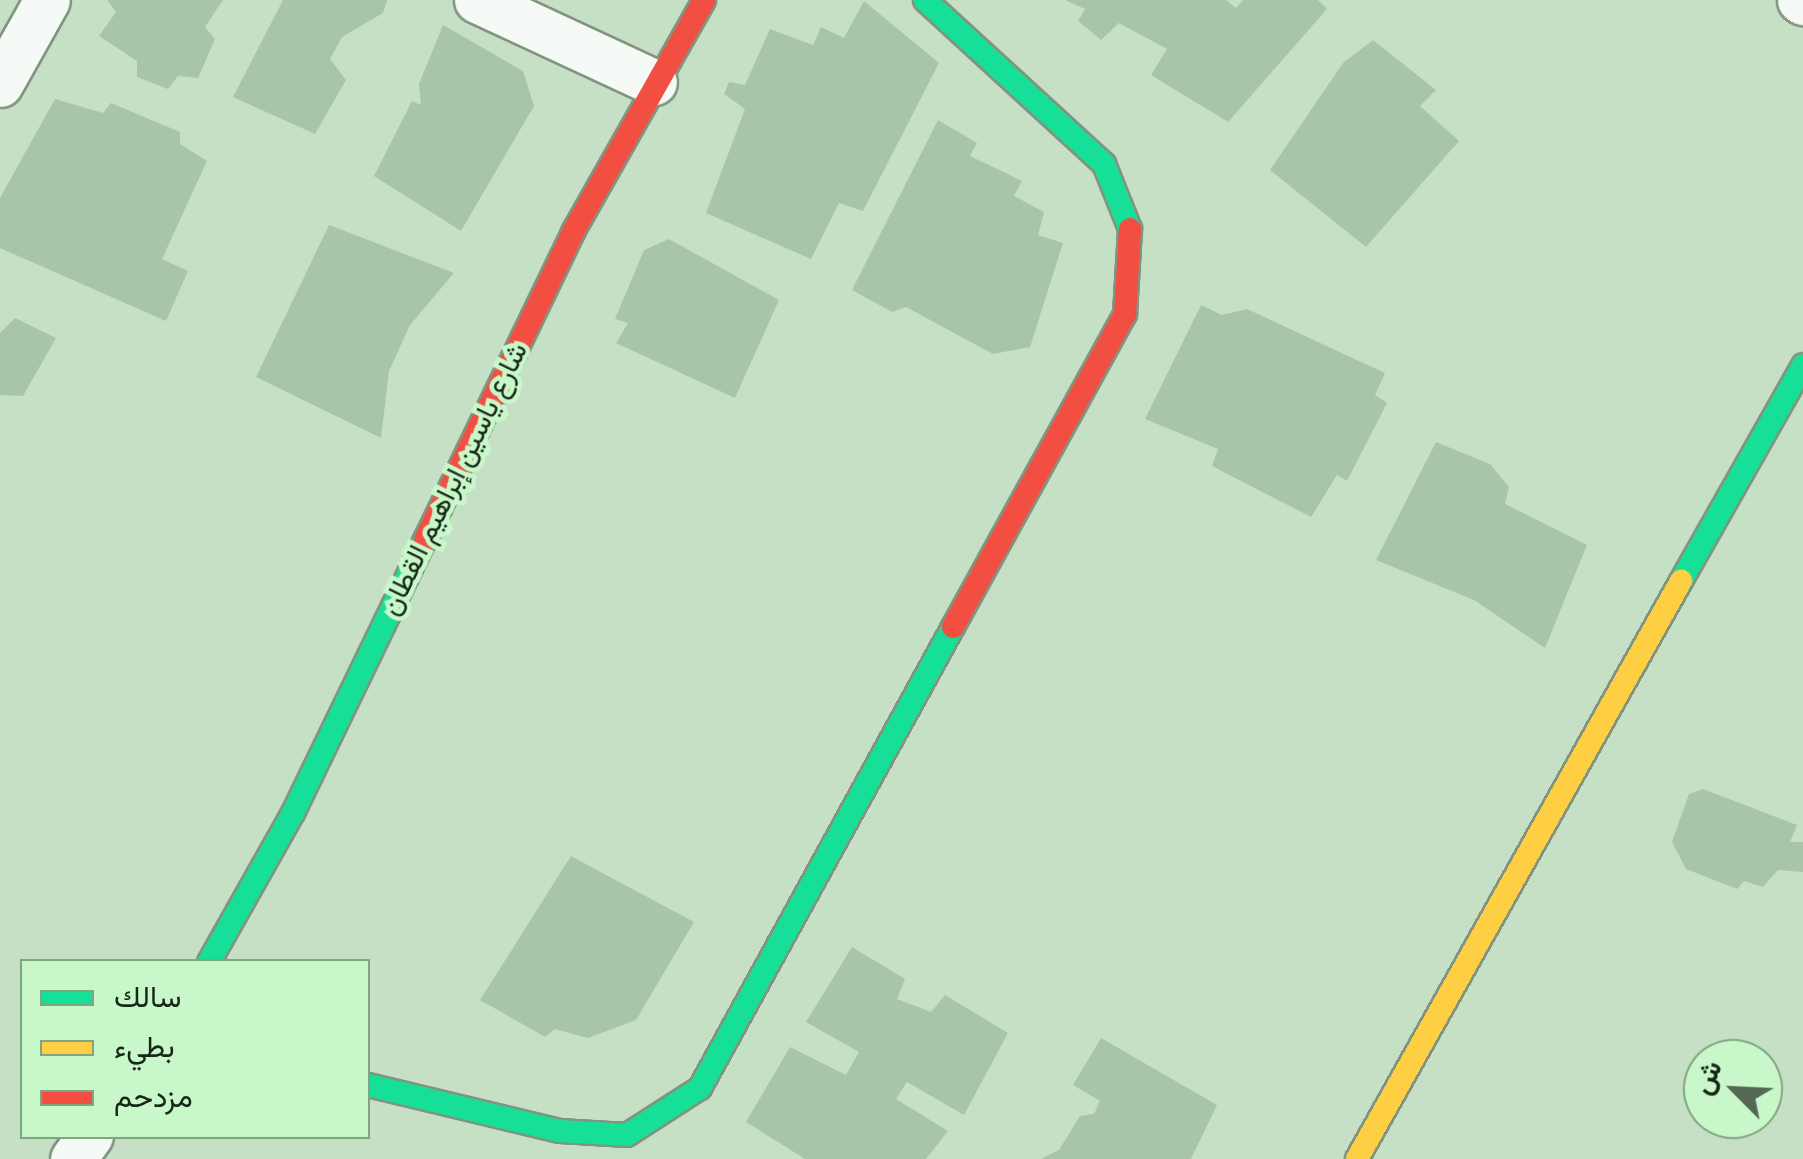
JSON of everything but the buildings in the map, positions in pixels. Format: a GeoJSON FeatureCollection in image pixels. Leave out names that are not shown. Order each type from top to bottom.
{"type":"FeatureCollection","features":[{"type":"Feature","properties":{"kind":"street"},"geometry":{"type":"LineString","coordinates":[[0,84],[47,0]]}},
{"type":"Feature","properties":{"kind":"street"},"geometry":{"type":"LineString","coordinates":[[478,0],[654,82]]}},
{"type":"Feature","properties":{"kind":"street","name":"شارع ياسين إبراهيم القطان"},"geometry":{"type":"LineString","coordinates":[[211,959],[293,813],[654,82],[704,0]]}},
{"type":"Feature","properties":{"kind":"street"},"geometry":{"type":"LineString","coordinates":[[370,1084],[560,1131],[628,1135],[700,1088],[1126,314],[1130,222],[1104,164],[925,0]]}},
{"type":"Feature","properties":{"kind":"street"},"geometry":{"type":"LineString","coordinates":[[1357,1159],[1803,365]]}},
{"type":"Feature","properties":{"kind":"traffic: fast"},"geometry":{"type":"LineString","coordinates":[[925,0],[1104,164],[1130,229]]}},
{"type":"Feature","properties":{"kind":"traffic: fast"},"geometry":{"type":"LineString","coordinates":[[1681,581],[1803,365]]}},
{"type":"Feature","properties":{"kind":"traffic: fast"},"geometry":{"type":"LineString","coordinates":[[211,959],[293,813],[425,540]]}},
{"type":"Feature","properties":{"kind":"traffic: fast"},"geometry":{"type":"LineString","coordinates":[[370,1085],[560,1131],[627,1135],[700,1088],[953,627]]}},
{"type":"Feature","properties":{"kind":"traffic: slow"},"geometry":{"type":"LineString","coordinates":[[1357,1159],[1681,581]]}},
{"type":"Feature","properties":{"kind":"traffic: jam"},"geometry":{"type":"LineString","coordinates":[[425,540],[573,232],[704,0]]}},
{"type":"Feature","properties":{"kind":"traffic: jam"},"geometry":{"type":"LineString","coordinates":[[953,627],[1125,314],[1130,229]]}}]}
